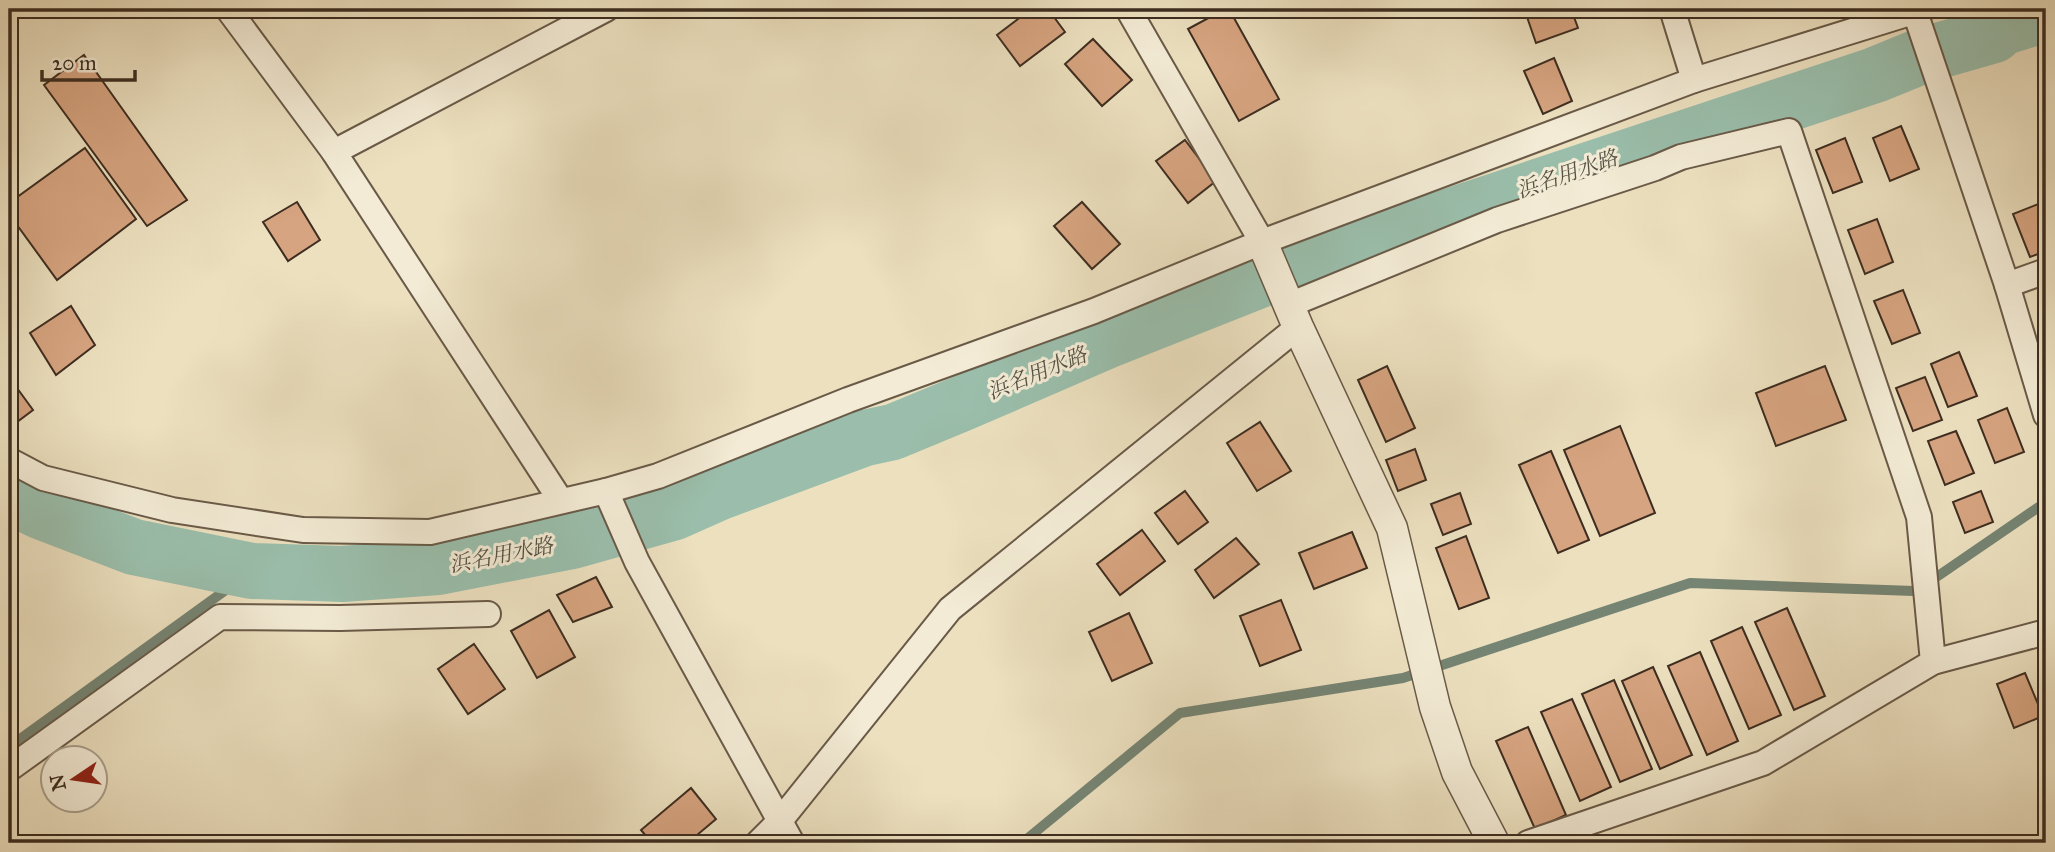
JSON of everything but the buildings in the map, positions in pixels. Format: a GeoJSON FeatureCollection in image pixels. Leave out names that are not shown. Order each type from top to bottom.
{"type":"FeatureCollection","features":[{"type":"Feature","properties":{"kind":"street"},"geometry":{"type":"LineString","coordinates":[[229,9],[334,152],[561,500]]}},
{"type":"Feature","properties":{"kind":"street"},"geometry":{"type":"LineString","coordinates":[[334,152],[606,9]]}},
{"type":"Feature","properties":{"kind":"street"},"geometry":{"type":"LineString","coordinates":[[1128,9],[1265,250],[1392,528],[1432,691],[1457,772],[1494,843]]}},
{"type":"Feature","properties":{"kind":"street"},"geometry":{"type":"LineString","coordinates":[[1672,9],[1693,80]]}},
{"type":"Feature","properties":{"kind":"street"},"geometry":{"type":"LineString","coordinates":[[9,460],[43,478],[172,510],[303,530],[430,532],[561,500],[611,501],[658,476],[848,400],[1265,250],[1693,80],[1919,10],[1924,36],[2007,285],[2046,415]]}},
{"type":"Feature","properties":{"kind":"street"},"geometry":{"type":"LineString","coordinates":[[758,843],[779,822],[950,609],[1291,309],[1497,220],[1681,157],[1789,131],[1919,517],[1933,662]]}},
{"type":"Feature","properties":{"kind":"street"},"geometry":{"type":"LineString","coordinates":[[2007,285],[2046,271]]}},
{"type":"Feature","properties":{"kind":"street"},"geometry":{"type":"LineString","coordinates":[[611,501],[638,562],[792,843]]}},
{"type":"Feature","properties":{"kind":"street"},"geometry":{"type":"LineString","coordinates":[[9,769],[220,617],[340,618],[488,614]]}},
{"type":"Feature","properties":{"kind":"street"},"geometry":{"type":"LineString","coordinates":[[1528,843],[1763,763],[1933,662],[2046,632]]}},
{"type":"Feature","properties":{"kind":"waterway","name":"浜名用水路"},"geometry":{"type":"LineString","coordinates":[[9,496],[40,511],[134,547],[252,571],[342,574],[438,567],[572,541],[675,512],[720,492],[865,438],[893,432],[1106,341],[1315,258],[1348,250],[1875,75],[1924,55],[1994,35],[2001,28],[2046,14]]}},
{"type":"Feature","properties":{"kind":"waterway"},"geometry":{"type":"LineString","coordinates":[[1938,576],[2046,502]]}},
{"type":"Feature","properties":{"kind":"waterway"},"geometry":{"type":"LineString","coordinates":[[9,747],[252,571]]}},
{"type":"Feature","properties":{"kind":"waterway"},"geometry":{"type":"LineString","coordinates":[[1022,843],[1180,713],[1403,678],[1690,583],[1914,591]]}}]}
